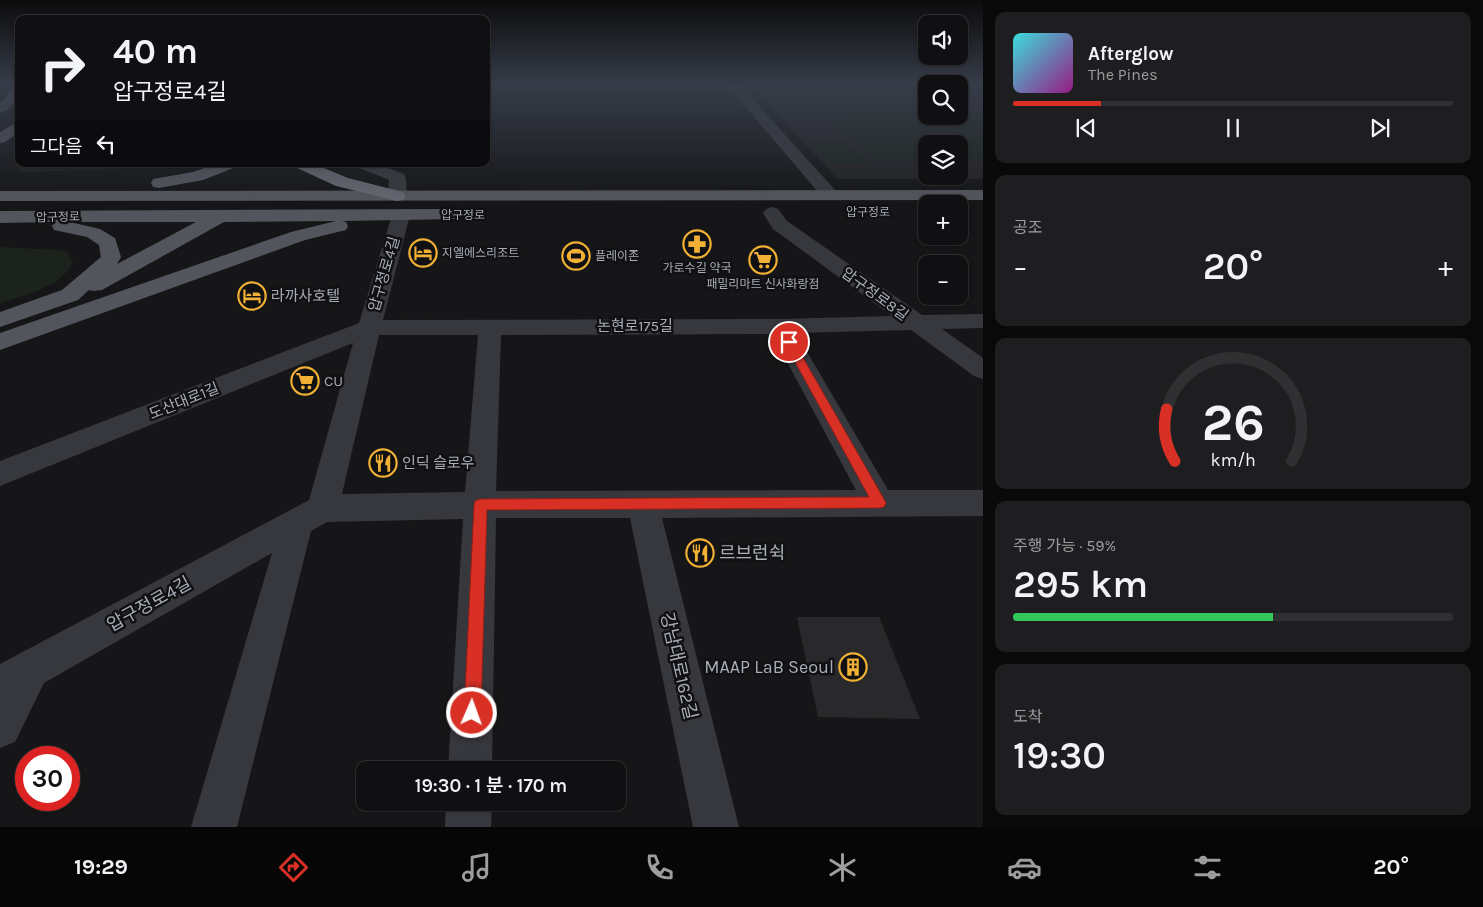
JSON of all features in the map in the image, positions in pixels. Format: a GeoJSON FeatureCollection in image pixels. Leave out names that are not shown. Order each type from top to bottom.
{"type":"FeatureCollection","features":[{"type":"Feature","properties":{"kind":"highway"},"geometry":{"type":"LineString","coordinates":[[308,167],[399,205]]}},
{"type":"Feature","properties":{"kind":"main road"},"geometry":{"type":"LineString","coordinates":[[70,195],[170,182],[197,176],[222,167]]}},
{"type":"Feature","properties":{"kind":"main road","name":"압구정로"},"geometry":{"type":"LineString","coordinates":[[0,218],[222,215],[399,205],[830,195],[983,195]]}},
{"type":"Feature","properties":{"kind":"main road"},"geometry":{"type":"LineString","coordinates":[[830,195],[846,212]]}},
{"type":"Feature","properties":{"kind":"main road","name":"압구정로"},"geometry":{"type":"LineString","coordinates":[[0,196],[258,196],[399,205],[463,214]]}},
{"type":"Feature","properties":{"kind":"main road"},"geometry":{"type":"LineString","coordinates":[[0,320],[100,282],[258,196]]}},
{"type":"Feature","properties":{"kind":"main road"},"geometry":{"type":"LineString","coordinates":[[0,342],[298,236],[399,205]]}},
{"type":"Feature","properties":{"kind":"main road"},"geometry":{"type":"LineString","coordinates":[[968,211],[983,211]]}},
{"type":"Feature","properties":{"kind":"main road","name":"압구정로"},"geometry":{"type":"LineString","coordinates":[[762,213],[918,212]]}},
{"type":"Feature","properties":{"kind":"main road"},"geometry":{"type":"LineString","coordinates":[[0,218],[94,233],[108,242],[111,257],[107,264],[70,295]]}},
{"type":"Feature","properties":{"kind":"street","name":"압구정로"},"geometry":{"type":"LineString","coordinates":[[767,124],[830,195]]}},
{"type":"Feature","properties":{"kind":"street"},"geometry":{"type":"LineString","coordinates":[[370,167],[398,178],[399,205]]}},
{"type":"Feature","properties":{"kind":"street","name":"압구정로4길"},"geometry":{"type":"LineString","coordinates":[[214,827],[369,328],[399,205]]}},
{"type":"Feature","properties":{"kind":"street","name":"압구정로8길"},"geometry":{"type":"LineString","coordinates":[[762,213],[983,370]]}},
{"type":"Feature","properties":{"kind":"street","name":"논현로175길"},"geometry":{"type":"LineString","coordinates":[[369,328],[780,326],[983,321]]}},
{"type":"Feature","properties":{"kind":"street"},"geometry":{"type":"LineString","coordinates":[[470,761],[480,505],[490,326]]}},
{"type":"Feature","properties":{"kind":"street"},"geometry":{"type":"LineString","coordinates":[[780,326],[879,503]]}},
{"type":"Feature","properties":{"kind":"street","name":"도산대로1길"},"geometry":{"type":"LineString","coordinates":[[0,474],[369,328]]}},
{"type":"Feature","properties":{"kind":"street","name":"압구정로4길"},"geometry":{"type":"LineString","coordinates":[[15,678],[310,515],[480,505],[983,503]]}},
{"type":"Feature","properties":{"kind":"street","name":"강남대로162길"},"geometry":{"type":"LineString","coordinates":[[643,504],[716,827]]}},
{"type":"Feature","properties":{"kind":"street"},"geometry":{"type":"LineString","coordinates":[[0,727],[15,678]]}},
{"type":"Feature","properties":{"kind":"street"},"geometry":{"type":"LineString","coordinates":[[468,827],[469,811]]}},
{"type":"Feature","properties":{"kind":"shaded area"},"geometry":{"type":"Polygon","coordinates":[[[786,124],[968,125],[983,124],[983,179],[968,179],[968,135],[918,135],[918,179],[838,179],[786,124]]]}},
{"type":"Feature","properties":{"kind":"shaded area"},"geometry":{"type":"Polygon","coordinates":[[[833,124],[983,124],[983,160],[968,159],[968,135],[918,135],[918,159],[873,159],[833,124]]]}},
{"type":"Feature","properties":{"kind":"shaded area"},"geometry":{"type":"Polygon","coordinates":[[[809,141],[845,141],[871,165],[833,165],[809,141]]]}},
{"type":"Feature","properties":{"kind":"shaded area"},"geometry":{"type":"Polygon","coordinates":[[[17,167],[162,167],[30,172],[19,171],[17,167]]]}},
{"type":"Feature","properties":{"kind":"shaded area"},"geometry":{"type":"Polygon","coordinates":[[[0,247],[59,250],[67,252],[73,261],[68,270],[52,284],[0,303],[0,247]]]}},
{"type":"Feature","properties":{"kind":"building","name":"MAAP LaB Seoul"},"geometry":{"type":"Polygon","coordinates":[[[797,617],[879,617],[920,719],[818,717],[797,617]]]}},
{"type":"Feature","properties":{"kind":"place","name":"가로수길 약국"},"geometry":{"type":"Point","coordinates":[697,244]}},
{"type":"Feature","properties":{"kind":"place","name":"지엘에스리조트"},"geometry":{"type":"Point","coordinates":[423,253]}},
{"type":"Feature","properties":{"kind":"place","name":"플레이존"},"geometry":{"type":"Point","coordinates":[576,256]}},
{"type":"Feature","properties":{"kind":"place","name":"패밀리마트 신사화랑점"},"geometry":{"type":"Point","coordinates":[763,260]}},
{"type":"Feature","properties":{"kind":"place","name":"라까사호텔"},"geometry":{"type":"Point","coordinates":[252,296]}},
{"type":"Feature","properties":{"kind":"place","name":"CU"},"geometry":{"type":"Point","coordinates":[305,381]}},
{"type":"Feature","properties":{"kind":"place","name":"인딕 슬로우"},"geometry":{"type":"Point","coordinates":[383,463]}},
{"type":"Feature","properties":{"kind":"place","name":"르브런쉭"},"geometry":{"type":"Point","coordinates":[700,553]}},
{"type":"Feature","properties":{"kind":"place","name":"MAAP LaB Seoul"},"geometry":{"type":"Point","coordinates":[853,667]}},
{"type":"Feature","properties":{"kind":"route"},"geometry":{"type":"LineString","coordinates":[[472,713],[480,505],[879,503],[789,342]]}}]}
